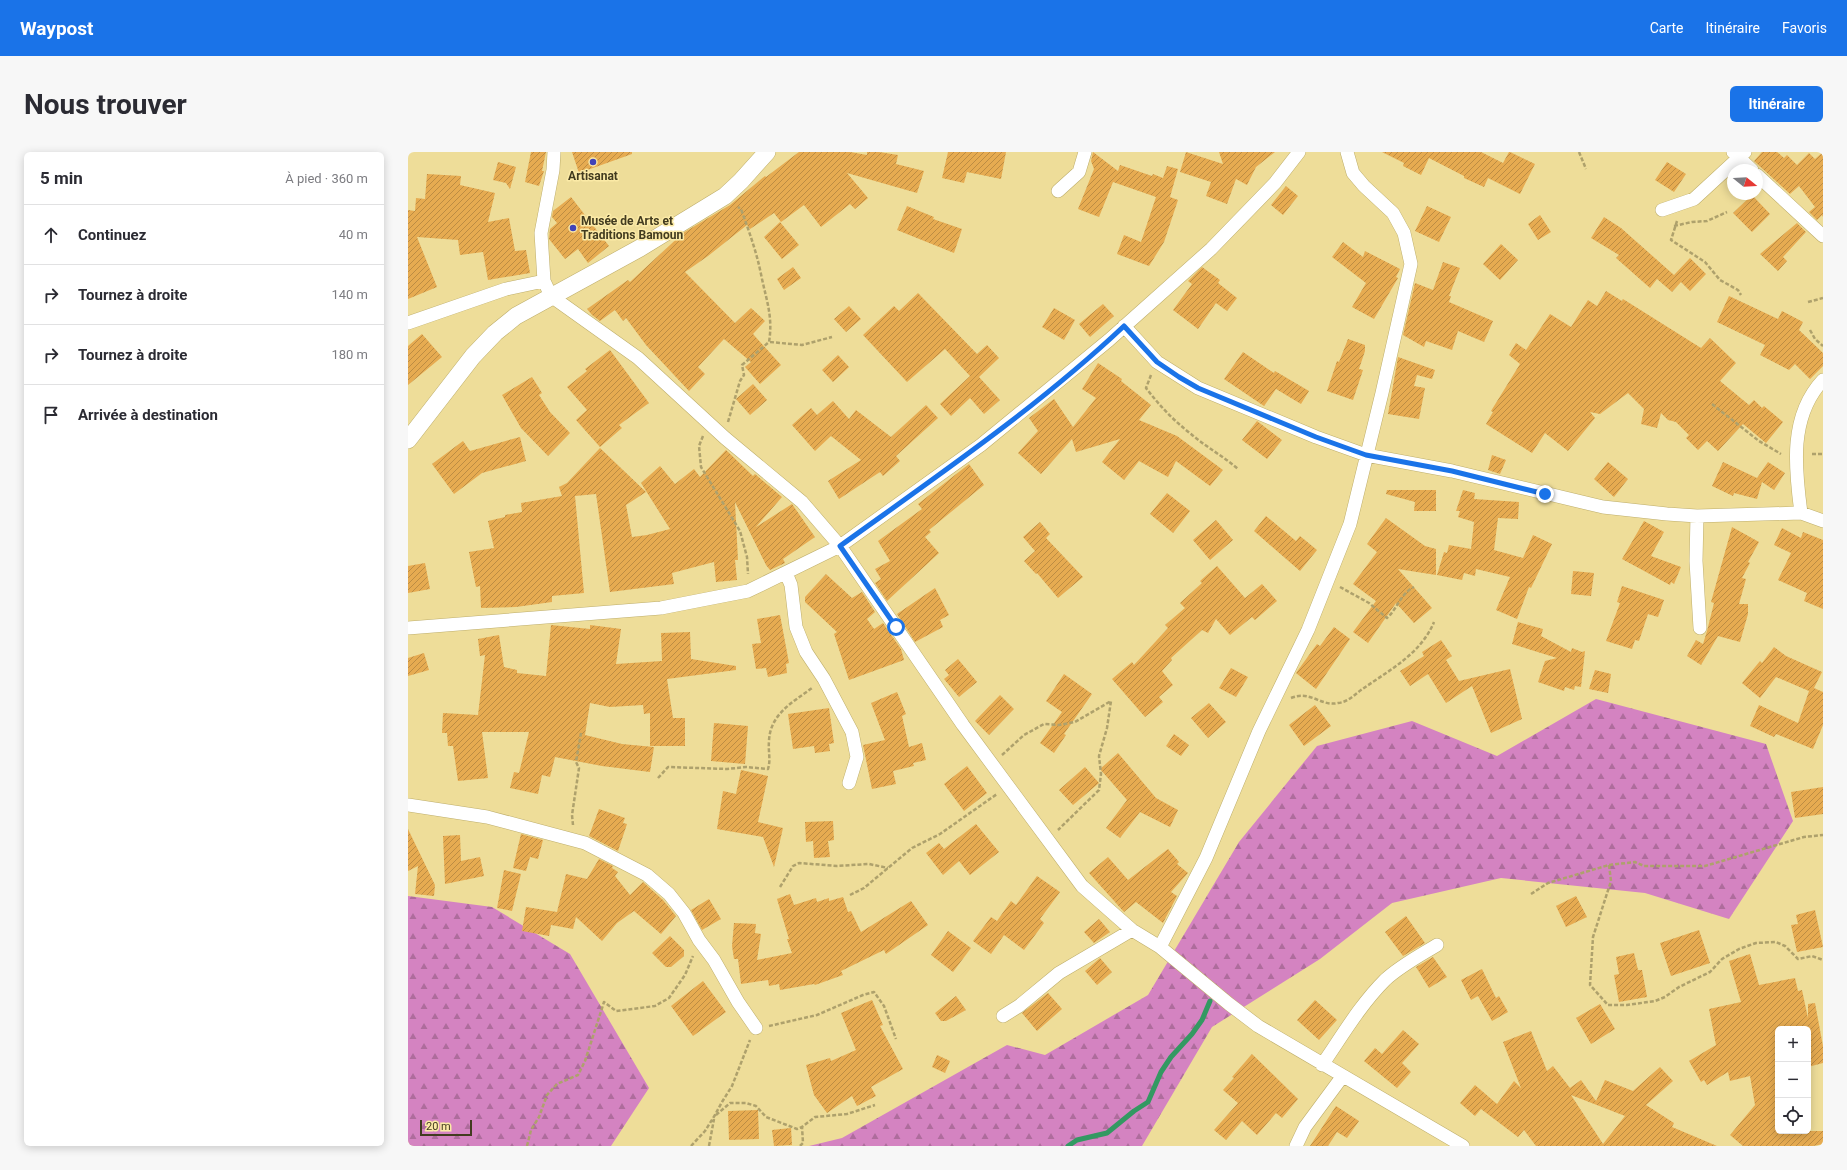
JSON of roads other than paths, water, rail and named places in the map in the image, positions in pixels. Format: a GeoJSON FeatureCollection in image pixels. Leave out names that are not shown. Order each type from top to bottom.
{"type":"FeatureCollection","features":[{"type":"Feature","properties":{"kind":"street"},"geometry":{"type":"LineString","coordinates":[[547,289],[541,234],[553,170],[554,152]]}},
{"type":"Feature","properties":{"kind":"street"},"geometry":{"type":"LineString","coordinates":[[408,440],[473,356],[495,333],[547,289],[640,248],[725,196],[741,181],[767,152]]}},
{"type":"Feature","properties":{"kind":"street"},"geometry":{"type":"LineString","coordinates":[[1058,191],[1078,172],[1085,152]]}},
{"type":"Feature","properties":{"kind":"street"},"geometry":{"type":"LineString","coordinates":[[408,628],[661,608],[748,591],[840,546],[981,445],[1023,412],[1124,326],[1211,249],[1275,183],[1299,152]]}},
{"type":"Feature","properties":{"kind":"street"},"geometry":{"type":"LineString","coordinates":[[1160,947],[1206,858],[1259,731],[1308,630],[1350,524],[1411,264],[1404,233],[1393,213],[1364,186],[1354,173],[1347,152]]}},
{"type":"Feature","properties":{"kind":"street"},"geometry":{"type":"LineString","coordinates":[[1662,210],[1694,199],[1739,154],[1747,164]]}},
{"type":"Feature","properties":{"kind":"street"},"geometry":{"type":"LineString","coordinates":[[1763,181],[1823,236]]}},
{"type":"Feature","properties":{"kind":"street"},"geometry":{"type":"LineString","coordinates":[[408,323],[506,289],[547,289],[638,358],[710,425],[802,502],[840,546],[865,580],[927,674],[1007,787],[1082,886],[1132,930],[1160,947],[1252,1022],[1342,1077],[1463,1146]]}},
{"type":"Feature","properties":{"kind":"street"},"geometry":{"type":"LineString","coordinates":[[1124,326],[1157,362],[1198,388],[1316,437],[1366,455],[1452,471],[1603,507],[1697,516],[1801,513],[1823,521]]}},
{"type":"Feature","properties":{"kind":"street"},"geometry":{"type":"LineString","coordinates":[[1801,513],[1796,473],[1796,455],[1800,424],[1806,403],[1814,390],[1823,380]]}},
{"type":"Feature","properties":{"kind":"street"},"geometry":{"type":"LineString","coordinates":[[1697,516],[1697,569],[1700,628]]}},
{"type":"Feature","properties":{"kind":"street"},"geometry":{"type":"LineString","coordinates":[[786,573],[791,586],[796,627],[806,652],[824,679],[852,732],[857,758],[848,783]]}},
{"type":"Feature","properties":{"kind":"street"},"geometry":{"type":"LineString","coordinates":[[408,805],[487,817],[585,843],[647,875],[669,894],[684,913],[699,940],[714,960],[738,1002],[756,1028]]}},
{"type":"Feature","properties":{"kind":"street"},"geometry":{"type":"LineString","coordinates":[[1003,1016],[1019,1006],[1059,973],[1132,930]]}},
{"type":"Feature","properties":{"kind":"street"},"geometry":{"type":"LineString","coordinates":[[1322,1064],[1359,1012],[1385,981],[1398,970],[1437,945]]}},
{"type":"Feature","properties":{"kind":"street"},"geometry":{"type":"LineString","coordinates":[[1296,1146],[1305,1127],[1342,1077]]}},
{"type":"Feature","properties":{"kind":"waterway"},"geometry":{"type":"LineString","coordinates":[[1068,1146],[1077,1140],[1107,1133],[1134,1111],[1148,1102],[1161,1072],[1171,1057],[1192,1034],[1202,1020],[1210,1001]]}},
{"type":"Feature","properties":{"kind":"place","name":"Artisanat"},"geometry":{"type":"Point","coordinates":[593,162]}},
{"type":"Feature","properties":{"kind":"place","name":"Musée de Arts et Traditions Bamoun"},"geometry":{"type":"Point","coordinates":[573,228]}}]}
